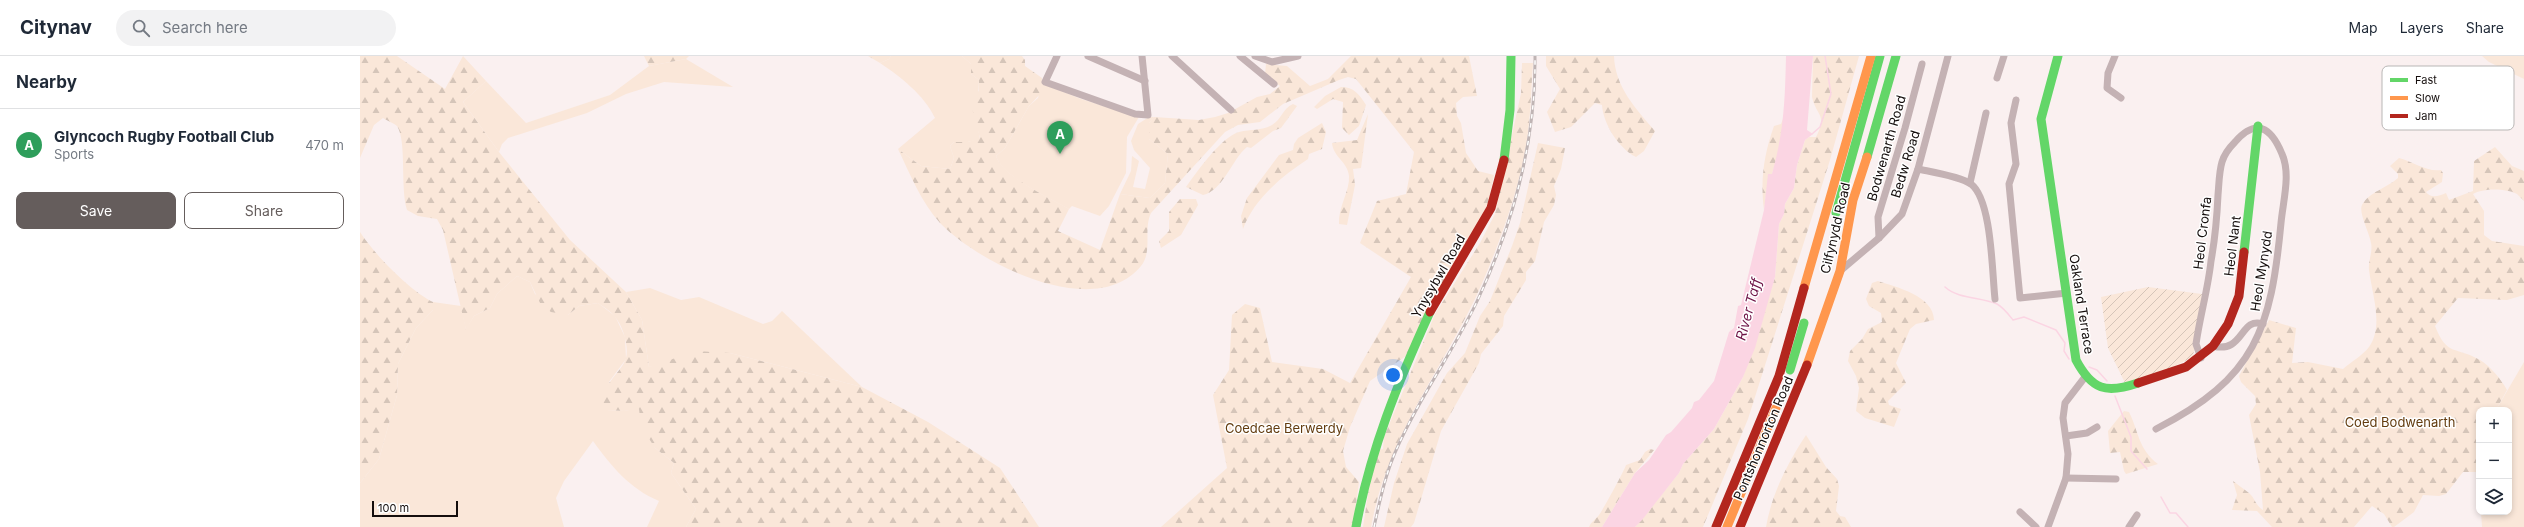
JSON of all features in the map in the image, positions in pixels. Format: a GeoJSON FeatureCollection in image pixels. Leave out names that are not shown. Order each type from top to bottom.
{"type":"FeatureCollection","features":[{"type":"Feature","properties":{"kind":"main road","name":"Ynysybwl Road"},"geometry":{"type":"LineString","coordinates":[[1356,527],[1367,468],[1418,341],[1433,306],[1492,207],[1503,160],[1513,90],[1512,56]]}},
{"type":"Feature","properties":{"kind":"main road"},"geometry":{"type":"LineString","coordinates":[[1716,527],[1779,376],[1871,56]]}},
{"type":"Feature","properties":{"kind":"main road"},"geometry":{"type":"LineString","coordinates":[[1726,527],[1773,417],[1796,350],[1880,56]]}},
{"type":"Feature","properties":{"kind":"main road","name":"Cilfynydd Road"},"geometry":{"type":"LineString","coordinates":[[1810,358],[1840,271],[1853,200],[1877,126],[1896,56]]}},
{"type":"Feature","properties":{"kind":"main road","name":"Oakland Terrace"},"geometry":{"type":"LineString","coordinates":[[2058,56],[2042,109],[2041,119],[2076,360],[2085,377]]}},
{"type":"Feature","properties":{"kind":"main road","name":"Heol Nant"},"geometry":{"type":"LineString","coordinates":[[2201,358],[2213,346],[2228,324],[2239,296],[2258,126]]}},
{"type":"Feature","properties":{"kind":"main road","name":"Pontshonnorton Road"},"geometry":{"type":"LineString","coordinates":[[1740,527],[1810,358]]}},
{"type":"Feature","properties":{"kind":"main road"},"geometry":{"type":"LineString","coordinates":[[2085,377],[2102,387],[2121,389],[2186,367],[2201,358]]}},
{"type":"Feature","properties":{"kind":"street"},"geometry":{"type":"LineString","coordinates":[[1057,56],[1045,82],[1135,114],[1148,115],[1142,56]]}},
{"type":"Feature","properties":{"kind":"street"},"geometry":{"type":"LineString","coordinates":[[1088,56],[1145,81]]}},
{"type":"Feature","properties":{"kind":"street"},"geometry":{"type":"LineString","coordinates":[[1172,56],[1231,110]]}},
{"type":"Feature","properties":{"kind":"street"},"geometry":{"type":"LineString","coordinates":[[1240,56],[1274,84]]}},
{"type":"Feature","properties":{"kind":"street"},"geometry":{"type":"LineString","coordinates":[[1255,56],[1272,62],[1298,56]]}},
{"type":"Feature","properties":{"kind":"street"},"geometry":{"type":"LineString","coordinates":[[1997,78],[2004,56]]}},
{"type":"Feature","properties":{"kind":"street"},"geometry":{"type":"LineString","coordinates":[[2115,56],[2108,73],[2108,88],[2121,98]]}},
{"type":"Feature","properties":{"kind":"street","name":"Bedw Road"},"geometry":{"type":"LineString","coordinates":[[1840,271],[1878,238],[1902,214],[1918,169],[1947,59]]}},
{"type":"Feature","properties":{"kind":"street","name":"Bodwenarth Road"},"geometry":{"type":"LineString","coordinates":[[1878,238],[1878,217],[1905,128],[1922,64]]}},
{"type":"Feature","properties":{"kind":"street"},"geometry":{"type":"LineString","coordinates":[[2016,100],[2011,123],[2016,164],[2009,184],[2020,298],[2067,293]]}},
{"type":"Feature","properties":{"kind":"street"},"geometry":{"type":"LineString","coordinates":[[1970,183],[1986,113]]}},
{"type":"Feature","properties":{"kind":"street","name":"Heol Mynydd"},"geometry":{"type":"LineString","coordinates":[[2156,429],[2196,406],[2232,377],[2248,354],[2263,324],[2275,278],[2286,172],[2282,153],[2274,139],[2266,130],[2258,126]]}},
{"type":"Feature","properties":{"kind":"street","name":"Heol Cronfa"},"geometry":{"type":"LineString","coordinates":[[2201,358],[2196,344],[2212,261],[2222,161],[2242,134],[2249,129],[2258,126]]}},
{"type":"Feature","properties":{"kind":"street"},"geometry":{"type":"LineString","coordinates":[[1918,169],[1970,183],[1976,189],[1983,203],[1995,299]]}},
{"type":"Feature","properties":{"kind":"street"},"geometry":{"type":"LineString","coordinates":[[2213,346],[2223,348],[2232,346],[2250,324],[2255,322],[2263,324]]}},
{"type":"Feature","properties":{"kind":"street"},"geometry":{"type":"LineString","coordinates":[[2048,527],[2066,478],[2068,464],[2063,418],[2065,403],[2085,377]]}},
{"type":"Feature","properties":{"kind":"street"},"geometry":{"type":"LineString","coordinates":[[2066,436],[2087,434],[2097,427]]}},
{"type":"Feature","properties":{"kind":"street"},"geometry":{"type":"LineString","coordinates":[[2066,478],[2116,479]]}},
{"type":"Feature","properties":{"kind":"street"},"geometry":{"type":"LineString","coordinates":[[2020,512],[2036,527]]}},
{"type":"Feature","properties":{"kind":"street"},"geometry":{"type":"LineString","coordinates":[[2129,527],[2137,516]]}},
{"type":"Feature","properties":{"kind":"green space"},"geometry":{"type":"Polygon","coordinates":[[[360,56],[397,56],[445,89],[463,56],[486,81],[463,102],[499,152],[570,240],[626,292],[642,320],[649,367],[696,351],[730,353],[862,387],[928,422],[1000,468],[1039,527],[686,527],[696,509],[671,473],[674,463],[655,448],[641,426],[639,409],[624,411],[607,410],[603,403],[605,390],[619,371],[627,353],[623,331],[618,321],[611,313],[598,303],[579,306],[568,315],[551,312],[541,305],[530,282],[517,276],[497,294],[490,308],[474,316],[466,330],[443,230],[437,219],[418,216],[407,210],[404,190],[402,142],[397,126],[383,118],[374,125],[360,158],[360,56]]]}},
{"type":"Feature","properties":{"kind":"green space"},"geometry":{"type":"Polygon","coordinates":[[[644,56],[689,56],[686,59],[649,66],[644,56]]]}},
{"type":"Feature","properties":{"kind":"green space"},"geometry":{"type":"Polygon","coordinates":[[[868,56],[891,56],[889,59],[880,63],[868,56]]]}},
{"type":"Feature","properties":{"kind":"green space"},"geometry":{"type":"Polygon","coordinates":[[[891,56],[962,56],[971,64],[971,74],[979,80],[977,123],[980,139],[968,142],[954,142],[950,146],[954,158],[950,169],[921,166],[898,149],[935,118],[925,102],[911,87],[880,63],[889,59],[891,56]]]}},
{"type":"Feature","properties":{"kind":"green space","name":"Coedcae Berwerdy"},"geometry":{"type":"Polygon","coordinates":[[[962,56],[1022,56],[1025,60],[1025,66],[1042,78],[1043,91],[1029,106],[1005,148],[996,156],[1000,164],[1017,179],[1069,209],[1058,231],[1100,250],[1120,194],[1150,198],[1165,183],[1168,154],[1149,139],[1149,123],[1154,117],[1199,120],[1215,117],[1228,113],[1257,97],[1270,94],[1280,86],[1265,74],[1266,64],[1287,66],[1310,86],[1328,79],[1351,56],[1469,56],[1477,96],[1463,97],[1456,103],[1457,116],[1461,123],[1466,153],[1478,171],[1494,175],[1488,204],[1406,356],[1370,381],[1350,427],[1343,451],[1346,467],[1359,482],[1353,527],[1161,527],[1227,468],[1213,395],[1229,370],[1232,315],[1245,304],[1260,308],[1272,362],[1323,369],[1350,383],[1411,277],[1360,243],[1377,201],[1406,194],[1414,152],[1356,79],[1348,77],[1339,80],[1283,104],[1260,122],[1238,125],[1225,132],[1151,213],[1148,226],[1145,260],[1141,266],[1121,282],[1096,289],[1068,288],[1038,281],[1009,269],[982,255],[958,239],[940,223],[927,206],[916,188],[898,149],[921,166],[950,169],[954,158],[950,146],[954,142],[968,142],[980,138],[969,97],[979,91],[979,80],[971,74],[971,64],[962,56]]]}},
{"type":"Feature","properties":{"kind":"green space"},"geometry":{"type":"Polygon","coordinates":[[[1546,56],[1614,56],[1615,67],[1622,88],[1634,106],[1655,131],[1644,151],[1636,157],[1623,148],[1608,127],[1602,105],[1595,103],[1571,127],[1555,132],[1547,112],[1560,89],[1546,66],[1546,56]]]}},
{"type":"Feature","properties":{"kind":"green space"},"geometry":{"type":"Polygon","coordinates":[[[1813,56],[1859,56],[1830,160],[1748,419],[1703,527],[1635,527],[1679,473],[1683,464],[1714,429],[1743,377],[1775,277],[1779,224],[1784,214],[1785,204],[1794,188],[1797,165],[1805,140],[1809,137],[1816,137],[1821,124],[1820,116],[1812,97],[1813,56]]]}},
{"type":"Feature","properties":{"kind":"green space"},"geometry":{"type":"Polygon","coordinates":[[[2482,56],[2524,56],[2524,79],[2514,74],[2514,66],[2497,66],[2482,56]]]}},
{"type":"Feature","properties":{"kind":"green space"},"geometry":{"type":"Polygon","coordinates":[[[686,59],[733,87],[664,82],[626,94],[587,113],[508,138],[502,144],[499,152],[463,102],[486,81],[526,123],[610,95],[649,66],[686,59]]]}},
{"type":"Feature","properties":{"kind":"green space"},"geometry":{"type":"Polygon","coordinates":[[[1522,63],[1533,63],[1529,124],[1523,163],[1505,224],[1475,299],[1401,436],[1389,464],[1379,494],[1371,527],[1363,527],[1372,468],[1378,450],[1383,449],[1384,437],[1435,314],[1480,243],[1495,214],[1521,93],[1522,63]]]}},
{"type":"Feature","properties":{"kind":"green space"},"geometry":{"type":"Polygon","coordinates":[[[1042,83],[1081,99],[1139,117],[1127,137],[1126,173],[1109,206],[1100,216],[1072,206],[1069,209],[1028,186],[1008,172],[1000,164],[996,156],[1005,148],[1029,106],[1038,98],[1042,83]]]}},
{"type":"Feature","properties":{"kind":"green space"},"geometry":{"type":"Polygon","coordinates":[[[1341,87],[1349,88],[1356,92],[1366,105],[1359,126],[1349,135],[1342,128],[1343,102],[1333,99],[1317,109],[1314,107],[1325,96],[1341,87]]]}},
{"type":"Feature","properties":{"kind":"green space"},"geometry":{"type":"Polygon","coordinates":[[[1293,104],[1297,106],[1281,128],[1273,131],[1251,148],[1247,147],[1216,188],[1203,195],[1186,187],[1217,148],[1232,135],[1239,132],[1260,129],[1272,125],[1289,106],[1293,104]]]}},
{"type":"Feature","properties":{"kind":"green space"},"geometry":{"type":"Polygon","coordinates":[[[1368,114],[1361,168],[1353,169],[1355,185],[1347,225],[1339,224],[1340,211],[1348,187],[1349,176],[1346,167],[1335,152],[1332,143],[1357,140],[1368,114]]]}},
{"type":"Feature","properties":{"kind":"green space"},"geometry":{"type":"Polygon","coordinates":[[[1785,114],[1781,145],[1772,174],[1769,174],[1764,210],[1762,188],[1765,157],[1774,126],[1781,124],[1785,114]]]}},
{"type":"Feature","properties":{"kind":"green space"},"geometry":{"type":"Polygon","coordinates":[[[1149,117],[1154,117],[1149,123],[1149,139],[1168,154],[1165,183],[1150,198],[1120,194],[1131,171],[1132,156],[1139,161],[1133,187],[1145,189],[1150,168],[1134,150],[1131,141],[1138,124],[1149,117]]]}},
{"type":"Feature","properties":{"kind":"green space"},"geometry":{"type":"Polygon","coordinates":[[[1322,123],[1326,132],[1322,149],[1309,154],[1308,159],[1288,173],[1270,189],[1254,208],[1243,229],[1241,216],[1247,198],[1279,155],[1293,150],[1294,144],[1298,138],[1322,123]]]}},
{"type":"Feature","properties":{"kind":"green space"},"geometry":{"type":"Polygon","coordinates":[[[1538,143],[1565,148],[1561,169],[1554,186],[1556,195],[1554,205],[1544,222],[1535,261],[1526,272],[1526,280],[1504,316],[1503,326],[1481,354],[1479,363],[1441,431],[1414,523],[1411,527],[1384,527],[1394,483],[1407,444],[1447,373],[1465,353],[1480,316],[1490,301],[1520,223],[1538,143]]]}},
{"type":"Feature","properties":{"kind":"green space","name":"Coed Bodwenarth"},"geometry":{"type":"Polygon","coordinates":[[[2495,147],[2512,166],[2524,171],[2524,201],[2517,194],[2501,190],[2488,190],[2473,194],[2484,211],[2484,235],[2492,241],[2524,246],[2524,295],[2507,300],[2458,298],[2435,326],[2439,336],[2448,347],[2480,360],[2488,366],[2507,390],[2498,407],[2476,407],[2476,472],[2463,472],[2446,494],[2439,496],[2423,495],[2414,512],[2394,527],[2392,527],[2384,514],[2372,506],[2354,527],[2272,527],[2257,511],[2232,510],[2237,495],[2233,481],[2249,493],[2258,506],[2263,510],[2260,472],[2249,415],[2256,404],[2255,396],[2241,382],[2239,376],[2269,320],[2296,328],[2292,363],[2308,362],[2343,369],[2360,356],[2369,347],[2376,329],[2376,310],[2369,270],[2371,246],[2363,218],[2361,208],[2362,205],[2374,193],[2398,178],[2398,174],[2390,166],[2399,158],[2430,170],[2441,170],[2443,173],[2442,182],[2426,192],[2430,196],[2438,196],[2446,193],[2449,200],[2473,191],[2474,161],[2495,147]]]}},
{"type":"Feature","properties":{"kind":"green space"},"geometry":{"type":"Polygon","coordinates":[[[1180,199],[1196,199],[1198,205],[1181,235],[1161,248],[1159,241],[1169,231],[1169,212],[1180,199]]]}},
{"type":"Feature","properties":{"kind":"green space"},"geometry":{"type":"Polygon","coordinates":[[[360,232],[374,251],[403,281],[433,302],[433,310],[416,328],[398,364],[397,395],[379,459],[360,483],[360,232]]]}},
{"type":"Feature","properties":{"kind":"green space"},"geometry":{"type":"Polygon","coordinates":[[[517,276],[530,282],[535,294],[568,315],[579,306],[598,303],[615,316],[625,337],[626,359],[609,382],[607,410],[624,411],[639,408],[655,448],[674,463],[671,473],[696,509],[686,527],[647,527],[659,501],[639,490],[622,476],[593,441],[564,481],[556,498],[564,527],[360,527],[360,483],[379,459],[397,395],[398,364],[416,328],[433,310],[433,302],[461,306],[466,329],[474,316],[490,308],[497,294],[517,276]]]}},
{"type":"Feature","properties":{"kind":"green space"},"geometry":{"type":"Polygon","coordinates":[[[1878,281],[1904,290],[1921,299],[1928,305],[1934,320],[1916,324],[1910,329],[1896,363],[1906,383],[1888,401],[1889,405],[1901,409],[1894,427],[1865,418],[1856,411],[1859,388],[1856,376],[1848,361],[1850,351],[1862,339],[1868,329],[1882,322],[1881,313],[1869,306],[1866,299],[1872,283],[1878,281]]]}},
{"type":"Feature","properties":{"kind":"green space"},"geometry":{"type":"Polygon","coordinates":[[[2148,287],[2202,294],[2193,357],[2156,375],[2125,383],[2108,348],[2101,297],[2148,287]]]}},
{"type":"Feature","properties":{"kind":"green space"},"geometry":{"type":"Polygon","coordinates":[[[650,288],[681,300],[699,297],[763,324],[772,321],[782,311],[862,387],[730,353],[649,367],[642,320],[626,292],[650,288]]]}},
{"type":"Feature","properties":{"kind":"green space"},"geometry":{"type":"Polygon","coordinates":[[[2524,362],[2524,527],[2482,527],[2481,515],[2512,515],[2512,407],[2498,407],[2524,362]]]}},
{"type":"Feature","properties":{"kind":"green space"},"geometry":{"type":"Polygon","coordinates":[[[2124,411],[2129,412],[2146,452],[2158,464],[2126,474],[2120,452],[2110,453],[2108,431],[2124,411]]]}},
{"type":"Feature","properties":{"kind":"green space"},"geometry":{"type":"Polygon","coordinates":[[[1806,435],[1826,467],[1837,479],[1839,486],[1836,511],[1840,516],[1845,517],[1851,527],[1766,527],[1772,502],[1781,479],[1806,435]]]}},
{"type":"Feature","properties":{"kind":"green space"},"geometry":{"type":"Polygon","coordinates":[[[1650,449],[1654,450],[1635,473],[1602,527],[1589,527],[1602,511],[1626,465],[1640,460],[1645,452],[1650,449]]]}},
{"type":"Feature","properties":{"kind":"water","name":"River Taff"},"geometry":{"type":"Polygon","coordinates":[[[1786,56],[1813,56],[1807,130],[1813,134],[1805,140],[1797,165],[1794,188],[1785,204],[1784,214],[1779,224],[1775,277],[1755,348],[1743,377],[1714,429],[1683,464],[1679,473],[1642,520],[1635,527],[1602,527],[1635,473],[1649,460],[1666,435],[1671,432],[1692,408],[1694,402],[1699,400],[1714,381],[1729,332],[1734,328],[1738,306],[1741,305],[1764,210],[1768,174],[1772,174],[1776,158],[1783,115],[1786,56]]]}},
{"type":"Feature","properties":{"kind":"waterway"},"geometry":{"type":"LineString","coordinates":[[1812,134],[1820,127],[1831,94],[1825,56]]}},
{"type":"Feature","properties":{"kind":"waterway"},"geometry":{"type":"LineString","coordinates":[[1945,287],[1956,294],[1997,304],[2004,309],[2013,320],[2024,317],[2056,330],[2065,343],[2064,351],[2069,359]]}},
{"type":"Feature","properties":{"kind":"waterway"},"geometry":{"type":"LineString","coordinates":[[2089,367],[2097,370],[2107,381]]}},
{"type":"Feature","properties":{"kind":"waterway"},"geometry":{"type":"LineString","coordinates":[[2115,396],[2131,437],[2131,451],[2147,469]]}},
{"type":"Feature","properties":{"kind":"waterway"},"geometry":{"type":"LineString","coordinates":[[2161,497],[2170,513],[2176,513],[2188,527]]}},
{"type":"Feature","properties":{"kind":"railway"},"geometry":{"type":"LineString","coordinates":[[1374,527],[1387,475],[1398,446],[1417,408],[1470,316],[1503,239],[1527,149],[1532,118],[1535,56]]}},
{"type":"Feature","properties":{"kind":"traffic: fast"},"geometry":{"type":"LineString","coordinates":[[1504,160],[1510,110],[1511,56]]}},
{"type":"Feature","properties":{"kind":"traffic: fast"},"geometry":{"type":"LineString","coordinates":[[1836,213],[1880,56]]}},
{"type":"Feature","properties":{"kind":"traffic: fast"},"geometry":{"type":"LineString","coordinates":[[1867,157],[1896,56]]}},
{"type":"Feature","properties":{"kind":"traffic: fast"},"geometry":{"type":"LineString","coordinates":[[2058,56],[2041,119],[2076,360],[2088,378],[2101,387],[2117,388],[2138,383]]}},
{"type":"Feature","properties":{"kind":"traffic: fast"},"geometry":{"type":"LineString","coordinates":[[2244,252],[2258,126]]}},
{"type":"Feature","properties":{"kind":"traffic: fast"},"geometry":{"type":"LineString","coordinates":[[1356,527],[1369,471],[1386,417],[1430,312]]}},
{"type":"Feature","properties":{"kind":"traffic: fast"},"geometry":{"type":"LineString","coordinates":[[1790,370],[1804,323]]}},
{"type":"Feature","properties":{"kind":"traffic: slow"},"geometry":{"type":"LineString","coordinates":[[1804,288],[1871,56]]}},
{"type":"Feature","properties":{"kind":"traffic: slow"},"geometry":{"type":"LineString","coordinates":[[1807,365],[1840,271],[1853,200],[1867,157]]}},
{"type":"Feature","properties":{"kind":"traffic: slow"},"geometry":{"type":"LineString","coordinates":[[1727,527],[1776,408]]}},
{"type":"Feature","properties":{"kind":"traffic: jam"},"geometry":{"type":"LineString","coordinates":[[1430,312],[1491,208],[1504,160]]}},
{"type":"Feature","properties":{"kind":"traffic: jam"},"geometry":{"type":"LineString","coordinates":[[2138,383],[2186,367],[2213,346],[2228,324],[2239,296],[2244,252]]}},
{"type":"Feature","properties":{"kind":"traffic: jam"},"geometry":{"type":"LineString","coordinates":[[1716,527],[1779,376],[1804,288]]}},
{"type":"Feature","properties":{"kind":"traffic: jam"},"geometry":{"type":"LineString","coordinates":[[1740,527],[1807,365]]}},
{"type":"Feature","properties":{"kind":"place","name":"Glyncoch Rugby Football Club"},"geometry":{"type":"Point","coordinates":[1060,154]}}]}
